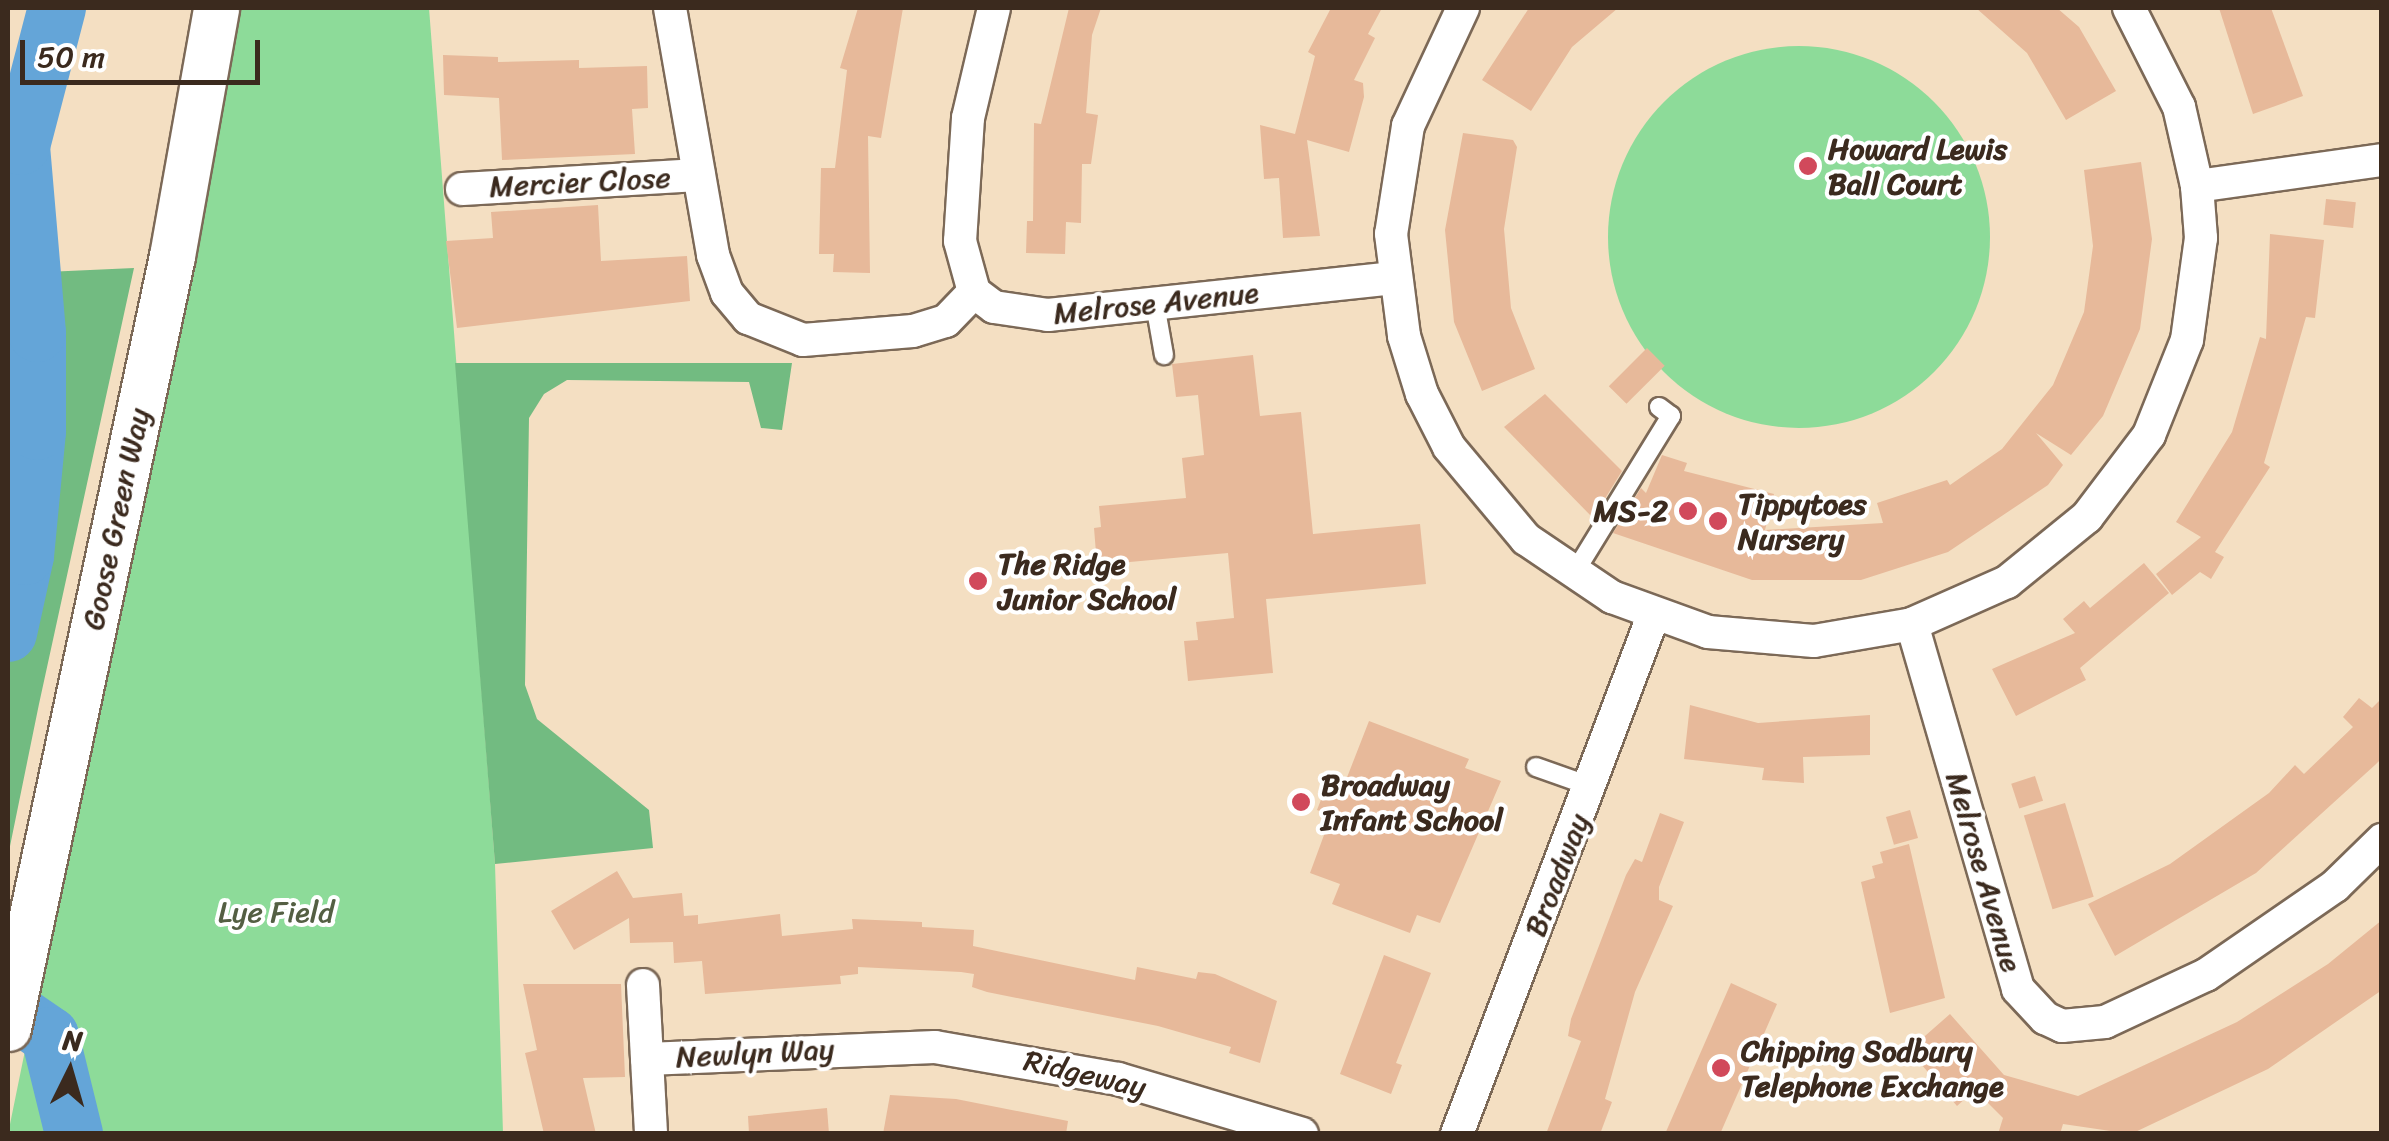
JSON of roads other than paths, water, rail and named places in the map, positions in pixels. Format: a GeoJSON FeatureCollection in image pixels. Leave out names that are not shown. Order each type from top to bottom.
{"type":"FeatureCollection","features":[{"type":"Feature","properties":{"kind":"main road","name":"Goose Green Way"},"geometry":{"type":"LineString","coordinates":[[8,1028],[172,256],[216,8]]}},
{"type":"Feature","properties":{"kind":"street","name":"Mercier Close"},"geometry":{"type":"LineString","coordinates":[[670,8],[699,175],[727,293],[748,318],[803,340],[913,331],[946,321],[974,292]]}},
{"type":"Feature","properties":{"kind":"street"},"geometry":{"type":"LineString","coordinates":[[974,292],[960,242],[962,186],[968,118],[994,8]]}},
{"type":"Feature","properties":{"kind":"street"},"geometry":{"type":"LineString","coordinates":[[1463,8],[1408,126],[1394,199],[1394,278],[1422,394],[1449,447],[1484,496],[1573,575],[1653,616],[1765,640],[1814,641],[1912,624],[2006,582],[2049,552],[2087,518],[2140,450],[2188,340],[2201,238],[2198,186],[2164,68],[2129,8]]}},
{"type":"Feature","properties":{"kind":"street"},"geometry":{"type":"LineString","coordinates":[[2198,186],[2382,160]]}},
{"type":"Feature","properties":{"kind":"street","name":"Mercier Close"},"geometry":{"type":"LineString","coordinates":[[462,189],[699,175]]}},
{"type":"Feature","properties":{"kind":"street","name":"Melrose Avenue"},"geometry":{"type":"LineString","coordinates":[[974,292],[994,307],[1048,315],[1394,278]]}},
{"type":"Feature","properties":{"kind":"street","name":"Broadway"},"geometry":{"type":"LineString","coordinates":[[1457,1134],[1653,616]]}},
{"type":"Feature","properties":{"kind":"street","name":"Melrose Avenue"},"geometry":{"type":"LineString","coordinates":[[1912,624],[2018,989],[2044,1018],[2062,1026],[2105,1022],[2206,975],[2335,886],[2382,840]]}},
{"type":"Feature","properties":{"kind":"street","name":"Newlyn Way"},"geometry":{"type":"LineString","coordinates":[[643,986],[651,1134]]}},
{"type":"Feature","properties":{"kind":"street","name":"Newlyn Way"},"geometry":{"type":"LineString","coordinates":[[647,1059],[862,1046]]}},
{"type":"Feature","properties":{"kind":"street","name":"Ridgeway"},"geometry":{"type":"LineString","coordinates":[[862,1046],[1016,1058],[1118,1078],[1302,1134]]}},
{"type":"Feature","properties":{"kind":"lane"},"geometry":{"type":"LineString","coordinates":[[1154,304],[1164,356]]}},
{"type":"Feature","properties":{"kind":"lane"},"geometry":{"type":"LineString","coordinates":[[1573,575],[1670,416],[1659,407]]}},
{"type":"Feature","properties":{"kind":"lane"},"geometry":{"type":"LineString","coordinates":[[1536,767],[1590,786]]}},
{"type":"Feature","properties":{"kind":"waterway"},"geometry":{"type":"LineString","coordinates":[[8,633],[25,556],[37,431],[37,333],[21,146],[57,8]]}},
{"type":"Feature","properties":{"kind":"waterway"},"geometry":{"type":"LineString","coordinates":[[8,1007],[50,1036],[74,1134]]}},
{"type":"Feature","properties":{"kind":"place","name":"Howard Lewis Ball Court"},"geometry":{"type":"Point","coordinates":[1808,166]}},
{"type":"Feature","properties":{"kind":"place","name":"MS-2"},"geometry":{"type":"Point","coordinates":[1688,511]}},
{"type":"Feature","properties":{"kind":"place","name":"Tippytoes Nursery"},"geometry":{"type":"Point","coordinates":[1718,521]}},
{"type":"Feature","properties":{"kind":"place","name":"The Ridge Junior School"},"geometry":{"type":"Point","coordinates":[978,581]}},
{"type":"Feature","properties":{"kind":"place","name":"Broadway Infant School"},"geometry":{"type":"Point","coordinates":[1301,802]}},
{"type":"Feature","properties":{"kind":"place","name":"Chipping Sodbury Telephone Exchange"},"geometry":{"type":"Point","coordinates":[1721,1068]}},
{"type":"Feature","properties":{"kind":"park label","name":"Lye Field"},"geometry":{"type":"Point","coordinates":[276,912]}}]}
